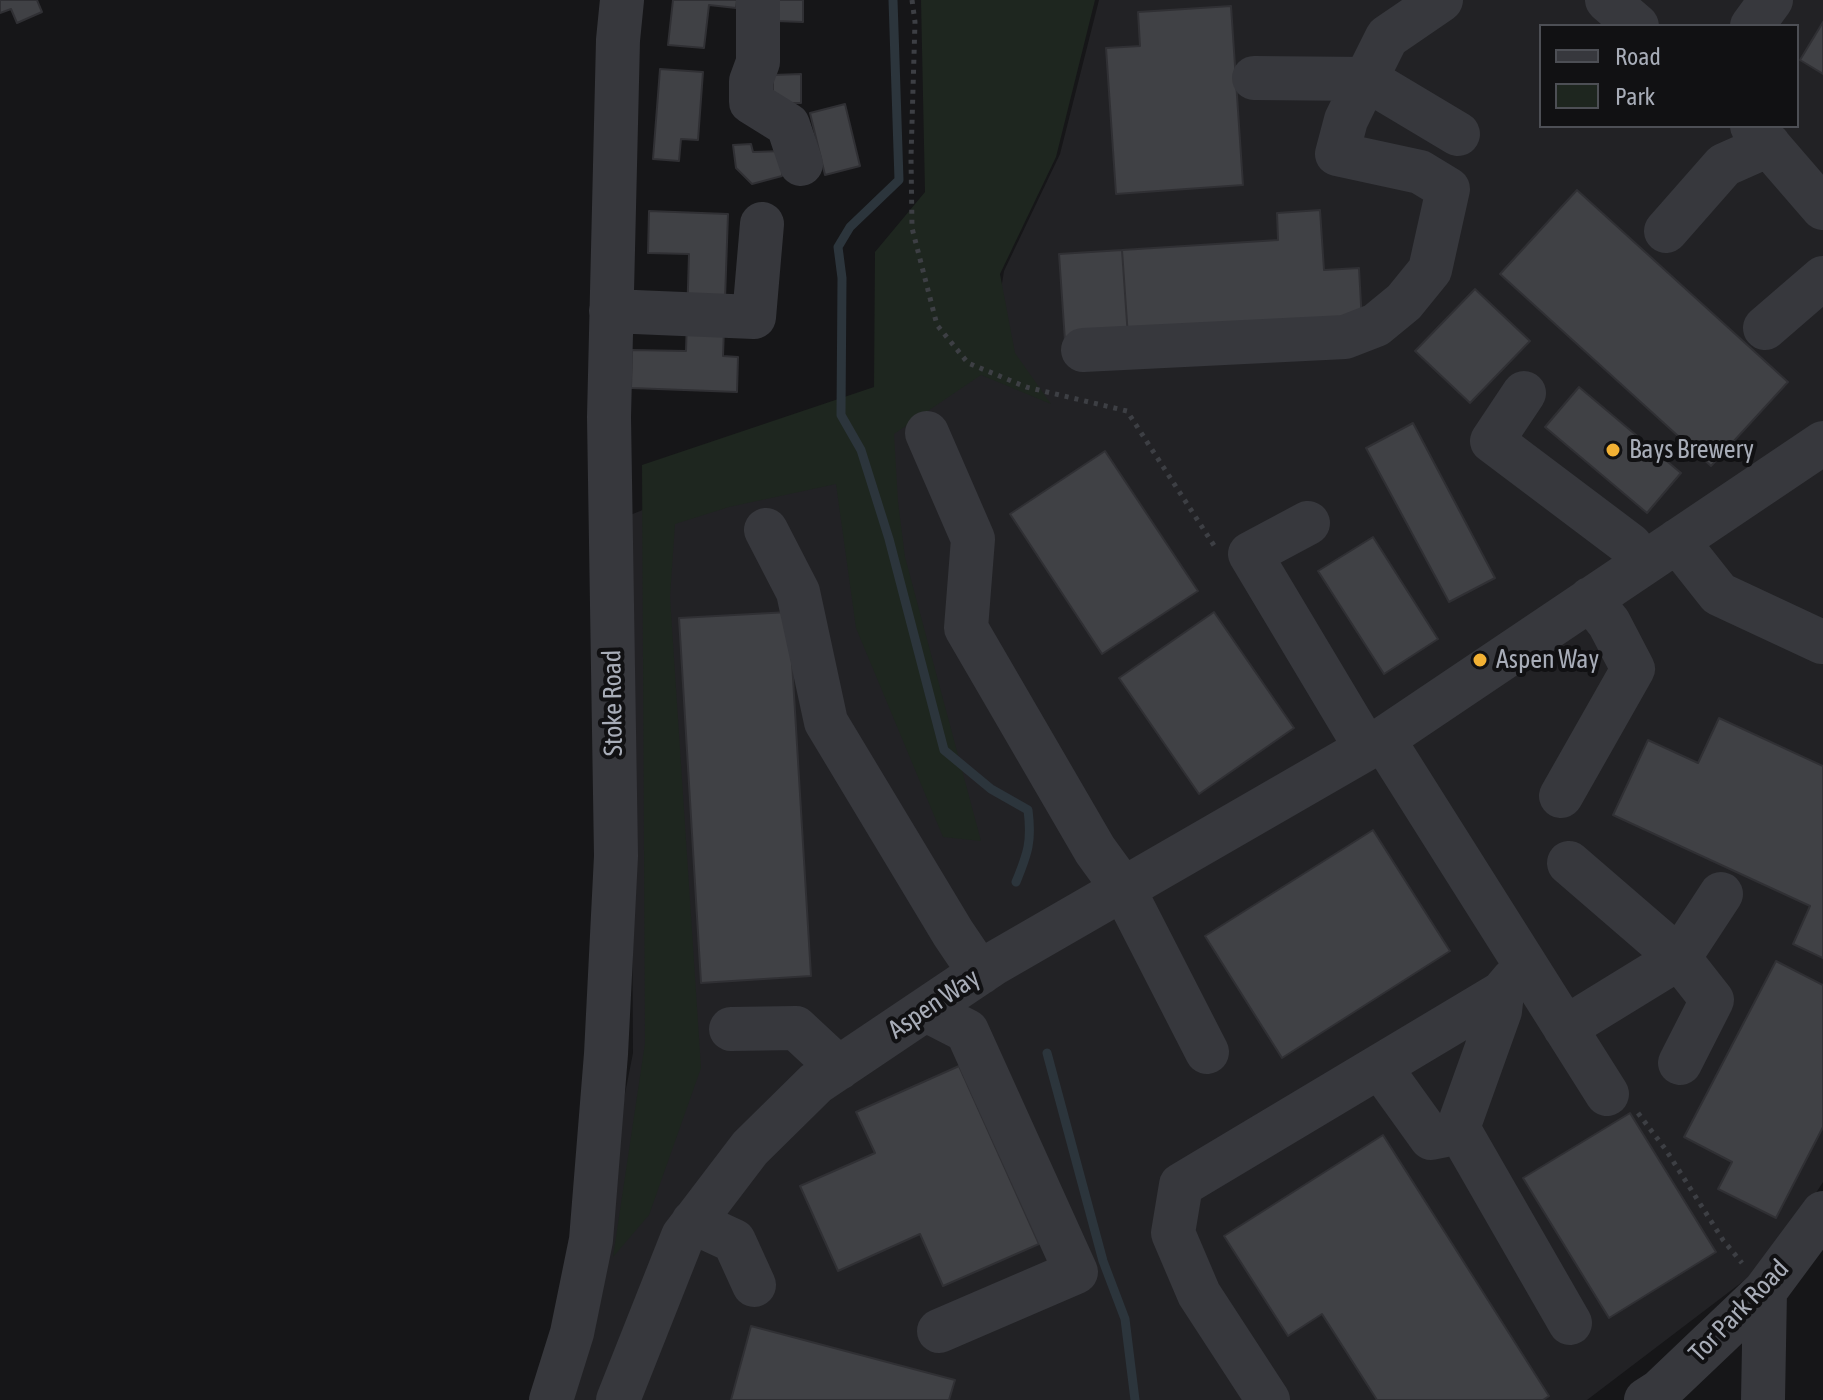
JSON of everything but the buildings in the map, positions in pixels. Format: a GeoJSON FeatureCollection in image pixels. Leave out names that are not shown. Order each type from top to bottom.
{"type":"FeatureCollection","features":[{"type":"Feature","properties":{"kind":"street","name":"Stoke Road"},"geometry":{"type":"LineString","coordinates":[[551,1400],[572,1333],[591,1240],[606,1054],[616,856],[610,494],[611,311],[618,40],[622,0]]}},
{"type":"Feature","properties":{"kind":"street"},"geometry":{"type":"LineString","coordinates":[[758,0],[758,62],[751,81],[751,102],[788,125],[801,164]]}},
{"type":"Feature","properties":{"kind":"street"},"geometry":{"type":"LineString","coordinates":[[1083,350],[1345,337],[1376,325],[1404,302],[1430,270],[1448,189],[1420,172],[1337,154],[1346,120],[1387,37],[1441,0]]}},
{"type":"Feature","properties":{"kind":"street"},"geometry":{"type":"LineString","coordinates":[[1607,0],[1635,24]]}},
{"type":"Feature","properties":{"kind":"street"},"geometry":{"type":"LineString","coordinates":[[1753,24],[1771,0]]}},
{"type":"Feature","properties":{"kind":"street"},"geometry":{"type":"LineString","coordinates":[[1254,78],[1366,79],[1458,134]]}},
{"type":"Feature","properties":{"kind":"street"},"geometry":{"type":"LineString","coordinates":[[1666,231],[1724,165],[1761,135],[1823,208]]}},
{"type":"Feature","properties":{"kind":"street"},"geometry":{"type":"LineString","coordinates":[[611,311],[754,317],[762,224]]}},
{"type":"Feature","properties":{"kind":"street"},"geometry":{"type":"LineString","coordinates":[[1765,328],[1823,278]]}},
{"type":"Feature","properties":{"kind":"street"},"geometry":{"type":"LineString","coordinates":[[1524,393],[1492,441],[1630,545],[1661,552],[1719,594],[1822,642]]}},
{"type":"Feature","properties":{"kind":"street"},"geometry":{"type":"LineString","coordinates":[[927,433],[973,539],[966,628],[1095,850],[1124,890],[1207,1052]]}},
{"type":"Feature","properties":{"kind":"street","name":"Aspen Way"},"geometry":{"type":"LineString","coordinates":[[618,1400],[683,1236],[750,1148],[816,1083],[980,973],[1375,744],[1823,443]]}},
{"type":"Feature","properties":{"kind":"street"},"geometry":{"type":"LineString","coordinates":[[1308,523],[1250,554],[1375,744],[1515,981],[1565,1028],[1607,1094]]}},
{"type":"Feature","properties":{"kind":"street"},"geometry":{"type":"LineString","coordinates":[[766,530],[798,592],[826,722],[980,973]]}},
{"type":"Feature","properties":{"kind":"street"},"geometry":{"type":"LineString","coordinates":[[1561,796],[1633,669],[1609,623],[1590,599]]}},
{"type":"Feature","properties":{"kind":"street"},"geometry":{"type":"LineString","coordinates":[[1569,863],[1679,958],[1712,1000],[1680,1063]]}},
{"type":"Feature","properties":{"kind":"street"},"geometry":{"type":"LineString","coordinates":[[1565,1028],[1679,958],[1721,894]]}},
{"type":"Feature","properties":{"kind":"street"},"geometry":{"type":"LineString","coordinates":[[1268,1400],[1199,1294],[1173,1233],[1181,1185],[1380,1067],[1515,981]]}},
{"type":"Feature","properties":{"kind":"street"},"geometry":{"type":"LineString","coordinates":[[1515,981],[1500,1011],[1458,1128],[1570,1323]]}},
{"type":"Feature","properties":{"kind":"street"},"geometry":{"type":"LineString","coordinates":[[926,1010],[967,1031],[1076,1272],[939,1331]]}},
{"type":"Feature","properties":{"kind":"street"},"geometry":{"type":"LineString","coordinates":[[731,1029],[796,1028],[839,1068]]}},
{"type":"Feature","properties":{"kind":"street"},"geometry":{"type":"LineString","coordinates":[[1380,1067],[1431,1138],[1461,1132]]}},
{"type":"Feature","properties":{"kind":"street","name":"Tor Park Road"},"geometry":{"type":"LineString","coordinates":[[1646,1400],[1660,1391],[1765,1291],[1823,1213]]}},
{"type":"Feature","properties":{"kind":"street"},"geometry":{"type":"LineString","coordinates":[[693,1222],[734,1241],[754,1285]]}},
{"type":"Feature","properties":{"kind":"street"},"geometry":{"type":"LineString","coordinates":[[1763,1400],[1765,1291]]}},
{"type":"Feature","properties":{"kind":"path"},"geometry":{"type":"LineString","coordinates":[[912,0],[915,22],[912,228],[937,325],[968,363],[1026,387],[1127,411],[1217,551]]}},
{"type":"Feature","properties":{"kind":"shaded area"},"geometry":{"type":"Polygon","coordinates":[[[1099,0],[1823,0],[1823,1182],[1775,1257],[1587,1400],[556,1400],[597,1235],[633,1053],[630,515],[924,400],[994,333],[1004,271],[1060,154],[1099,0]]]}},
{"type":"Feature","properties":{"kind":"green space"},"geometry":{"type":"Polygon","coordinates":[[[921,0],[1095,0],[1056,157],[1000,274],[1015,353],[1051,404],[981,375],[894,434],[905,557],[981,841],[943,837],[856,628],[836,484],[729,507],[675,524],[670,597],[701,1068],[649,1215],[613,1257],[645,1043],[642,465],[874,387],[875,252],[925,192],[921,0]]]}},
{"type":"Feature","properties":{"kind":"waterway"},"geometry":{"type":"LineString","coordinates":[[893,0],[899,180],[850,227],[838,247],[842,278],[841,415],[861,450],[889,539],[944,750],[991,789],[1028,810],[1028,847],[1016,882]]}},
{"type":"Feature","properties":{"kind":"waterway"},"geometry":{"type":"LineString","coordinates":[[1047,1053],[1103,1261],[1125,1319],[1135,1400]]}},
{"type":"Feature","properties":{"kind":"place","name":"Bays Brewery"},"geometry":{"type":"Point","coordinates":[1613,450]}},
{"type":"Feature","properties":{"kind":"place","name":"Aspen Way"},"geometry":{"type":"Point","coordinates":[1480,660]}}]}
